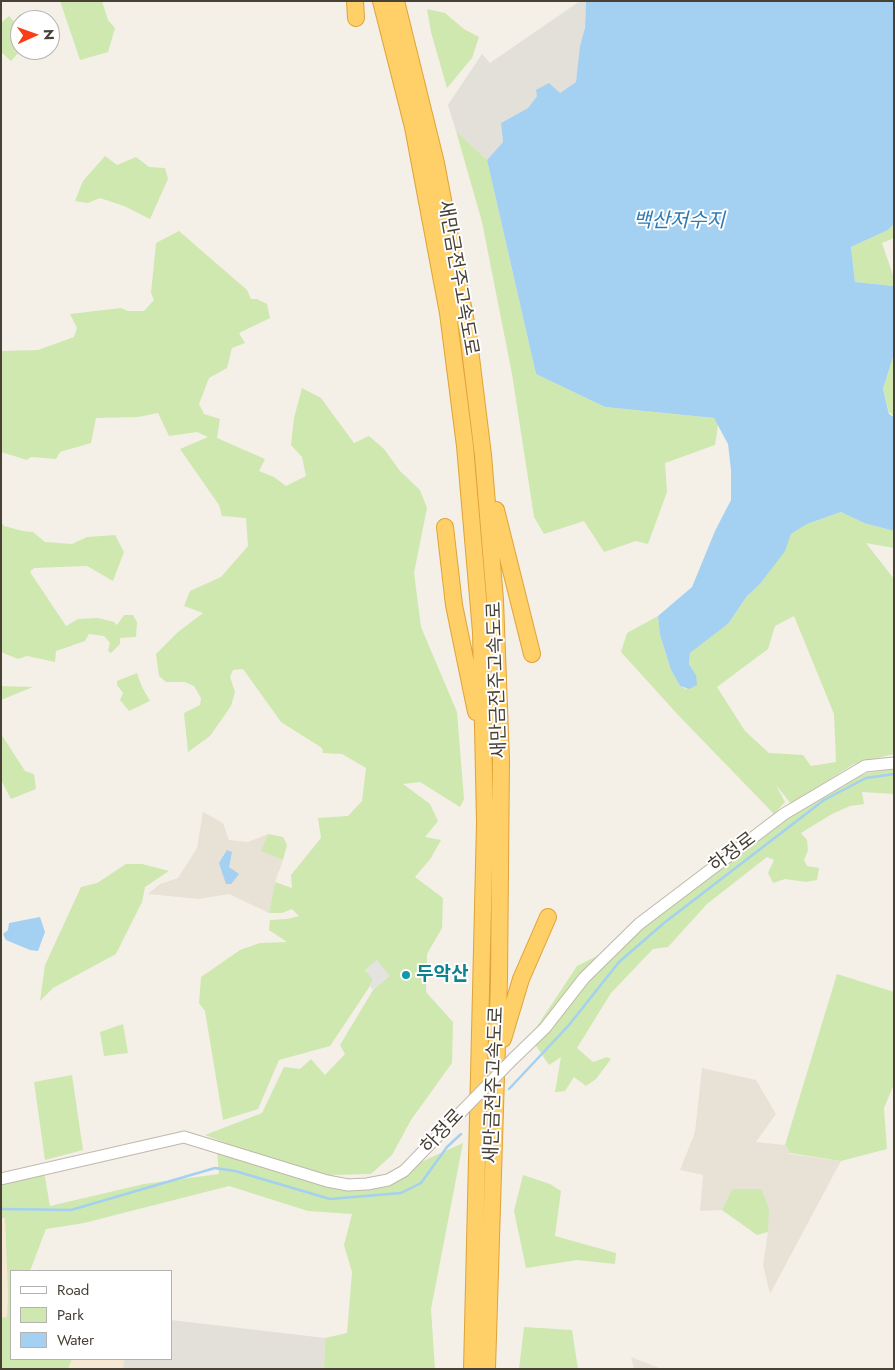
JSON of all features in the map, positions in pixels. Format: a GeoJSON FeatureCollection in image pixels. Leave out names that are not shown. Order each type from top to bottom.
{"type":"FeatureCollection","features":[{"type":"Feature","properties":{"kind":"highway"},"geometry":{"type":"LineString","coordinates":[[355,1],[356,18]]}},
{"type":"Feature","properties":{"kind":"highway","name":"새만금전주고속도로"},"geometry":{"type":"LineString","coordinates":[[381,1],[426,191],[451,332],[475,548],[484,698],[485,802],[472,1369]]}},
{"type":"Feature","properties":{"kind":"highway","name":"새만금전주고속도로"},"geometry":{"type":"LineString","coordinates":[[396,1],[446,211],[468,334],[483,455],[496,600],[501,760],[499,979],[487,1369]]}},
{"type":"Feature","properties":{"kind":"highway"},"geometry":{"type":"LineString","coordinates":[[483,455],[532,654]]}},
{"type":"Feature","properties":{"kind":"highway"},"geometry":{"type":"LineString","coordinates":[[445,527],[454,605],[475,706],[485,802]]}},
{"type":"Feature","properties":{"kind":"highway"},"geometry":{"type":"LineString","coordinates":[[496,1068],[521,978],[548,917]]}},
{"type":"Feature","properties":{"kind":"street","name":"하정로"},"geometry":{"type":"LineString","coordinates":[[1,1179],[184,1137],[327,1181],[348,1185],[388,1180],[404,1171],[512,1059],[545,1028],[584,978],[638,924],[784,814],[865,766],[894,763]]}},
{"type":"Feature","properties":{"kind":"shaded area"},"geometry":{"type":"Polygon","coordinates":[[[580,1],[586,1],[585,24],[576,82],[560,93],[537,96],[528,108],[501,123],[503,142],[487,160],[456,131],[448,105],[482,54],[490,63],[580,1]]]}},
{"type":"Feature","properties":{"kind":"shaded area"},"geometry":{"type":"Polygon","coordinates":[[[203,812],[223,823],[229,840],[248,842],[268,834],[262,851],[283,860],[275,882],[269,913],[229,894],[199,899],[148,894],[160,884],[178,878],[197,848],[203,812]]]}},
{"type":"Feature","properties":{"kind":"shaded area"},"geometry":{"type":"Polygon","coordinates":[[[377,960],[390,976],[373,990],[369,985],[373,980],[365,970],[377,960]]]}},
{"type":"Feature","properties":{"kind":"shaded area"},"geometry":{"type":"Polygon","coordinates":[[[702,1068],[756,1080],[776,1114],[756,1142],[785,1145],[790,1154],[841,1161],[770,1294],[763,1265],[768,1232],[732,1189],[722,1210],[700,1211],[703,1175],[680,1170],[695,1132],[702,1068]]]}},
{"type":"Feature","properties":{"kind":"shaded area"},"geometry":{"type":"Polygon","coordinates":[[[1,1218],[5,1218],[7,1318],[1,1318],[1,1218]]]}},
{"type":"Feature","properties":{"kind":"shaded area"},"geometry":{"type":"Polygon","coordinates":[[[172,1320],[325,1338],[324,1369],[123,1369],[124,1360],[172,1360],[172,1320]]]}},
{"type":"Feature","properties":{"kind":"shaded area"},"geometry":{"type":"Polygon","coordinates":[[[631,1357],[662,1369],[634,1369],[631,1357]]]}},
{"type":"Feature","properties":{"kind":"shaded area"},"geometry":{"type":"Polygon","coordinates":[[[72,1360],[124,1360],[123,1369],[68,1369],[72,1360]]]}},
{"type":"Feature","properties":{"kind":"green space"},"geometry":{"type":"Polygon","coordinates":[[[60,1],[102,1],[108,20],[115,28],[108,52],[80,60],[60,1]]]}},
{"type":"Feature","properties":{"kind":"green space"},"geometry":{"type":"Polygon","coordinates":[[[427,9],[445,13],[464,29],[479,37],[472,58],[447,88],[431,32],[427,9]]]}},
{"type":"Feature","properties":{"kind":"green space"},"geometry":{"type":"Polygon","coordinates":[[[10,17],[11,61],[1,52],[1,23],[10,17]]]}},
{"type":"Feature","properties":{"kind":"green space"},"geometry":{"type":"Polygon","coordinates":[[[456,131],[487,160],[536,374],[605,407],[714,418],[718,425],[715,445],[665,463],[667,492],[648,544],[636,541],[604,552],[584,521],[544,534],[534,517],[512,374],[482,222],[456,131]]]}},
{"type":"Feature","properties":{"kind":"green space"},"geometry":{"type":"Polygon","coordinates":[[[105,156],[117,165],[136,157],[149,167],[165,168],[168,179],[150,219],[124,206],[100,198],[88,203],[75,201],[83,181],[105,156]]]}},
{"type":"Feature","properties":{"kind":"green space"},"geometry":{"type":"Polygon","coordinates":[[[894,224],[894,238],[882,243],[894,278],[894,286],[855,282],[851,247],[888,230],[894,224]]]}},
{"type":"Feature","properties":{"kind":"green space"},"geometry":{"type":"Polygon","coordinates":[[[179,231],[247,290],[251,299],[257,299],[267,304],[270,318],[239,333],[245,343],[232,348],[227,368],[209,378],[199,404],[204,414],[220,419],[217,438],[265,459],[259,471],[274,477],[286,486],[306,476],[302,457],[291,445],[294,418],[302,388],[321,398],[354,443],[369,436],[384,449],[400,471],[420,490],[427,508],[414,573],[421,627],[457,712],[464,799],[460,807],[420,782],[403,784],[430,804],[438,821],[425,837],[441,840],[431,858],[415,877],[443,898],[442,928],[427,954],[426,992],[453,1022],[452,1063],[411,1120],[392,1155],[371,1174],[329,1175],[255,1155],[205,1135],[262,1113],[284,1067],[300,1069],[311,1059],[325,1075],[345,1054],[340,1045],[373,990],[389,976],[377,961],[365,970],[374,980],[330,1046],[279,1060],[258,1109],[223,1120],[205,1011],[199,1003],[201,977],[240,950],[260,943],[287,942],[269,930],[270,920],[299,916],[292,909],[282,913],[269,913],[275,882],[292,888],[291,875],[321,838],[318,818],[348,816],[362,801],[366,768],[342,754],[323,753],[322,748],[281,722],[243,669],[233,670],[230,677],[235,692],[231,706],[210,736],[188,752],[184,713],[200,705],[201,698],[194,686],[185,682],[166,682],[159,676],[156,654],[178,632],[203,613],[184,606],[190,591],[221,577],[248,546],[246,518],[222,516],[219,505],[180,449],[208,437],[197,432],[169,436],[158,413],[138,417],[96,418],[91,443],[60,452],[56,459],[31,457],[27,460],[1,452],[1,351],[38,350],[74,337],[77,328],[70,314],[121,308],[128,311],[144,311],[154,300],[151,293],[156,243],[179,231]]]}},
{"type":"Feature","properties":{"kind":"green space"},"geometry":{"type":"Polygon","coordinates":[[[894,354],[894,416],[889,412],[883,389],[894,354]]]}},
{"type":"Feature","properties":{"kind":"green space"},"geometry":{"type":"Polygon","coordinates":[[[841,512],[864,523],[894,531],[894,548],[866,543],[894,579],[894,754],[854,764],[791,804],[776,785],[785,802],[774,814],[679,716],[621,652],[627,633],[658,616],[660,635],[671,670],[680,686],[686,689],[696,685],[696,675],[689,664],[690,653],[728,624],[747,596],[760,584],[784,551],[791,534],[807,524],[841,512]],[[794,616],[775,626],[768,649],[717,687],[745,731],[769,753],[803,755],[811,766],[836,762],[834,714],[794,616]]]}},
{"type":"Feature","properties":{"kind":"green space"},"geometry":{"type":"Polygon","coordinates":[[[1,522],[4,526],[33,532],[45,542],[72,544],[87,537],[115,535],[124,552],[113,581],[87,566],[34,568],[30,572],[66,626],[78,619],[98,618],[114,622],[117,625],[124,615],[133,615],[137,622],[136,637],[120,638],[120,644],[111,653],[108,651],[110,643],[104,636],[89,634],[85,641],[56,651],[55,662],[27,656],[18,659],[1,652],[1,522]]]}},
{"type":"Feature","properties":{"kind":"green space"},"geometry":{"type":"Polygon","coordinates":[[[137,673],[150,701],[129,711],[120,700],[123,693],[117,685],[117,681],[137,673]]]}},
{"type":"Feature","properties":{"kind":"green space"},"geometry":{"type":"Polygon","coordinates":[[[1,686],[33,687],[1,700],[1,686]]]}},
{"type":"Feature","properties":{"kind":"green space"},"geometry":{"type":"Polygon","coordinates":[[[1,734],[25,771],[34,774],[36,789],[11,799],[1,780],[1,734]]]}},
{"type":"Feature","properties":{"kind":"green space"},"geometry":{"type":"Polygon","coordinates":[[[894,769],[894,794],[862,792],[864,804],[850,806],[832,814],[801,833],[807,840],[808,850],[804,860],[807,866],[819,868],[817,880],[806,882],[785,879],[773,883],[768,873],[774,860],[767,857],[707,904],[668,947],[653,949],[611,993],[577,1048],[593,1062],[607,1057],[611,1059],[596,1079],[586,1086],[574,1077],[565,1091],[555,1092],[561,1057],[549,1065],[530,1037],[577,966],[623,943],[792,816],[827,792],[867,773],[894,769]]]}},
{"type":"Feature","properties":{"kind":"green space"},"geometry":{"type":"Polygon","coordinates":[[[268,834],[283,837],[287,845],[283,860],[261,851],[268,834]]]}},
{"type":"Feature","properties":{"kind":"green space"},"geometry":{"type":"Polygon","coordinates":[[[126,864],[142,864],[169,871],[145,887],[142,902],[116,954],[53,988],[40,1001],[45,965],[81,887],[97,883],[126,864]]]}},
{"type":"Feature","properties":{"kind":"green space"},"geometry":{"type":"Polygon","coordinates":[[[837,974],[894,992],[894,1084],[884,1108],[887,1149],[841,1161],[790,1153],[785,1145],[837,974]]]}},
{"type":"Feature","properties":{"kind":"green space"},"geometry":{"type":"Polygon","coordinates":[[[123,1024],[128,1053],[104,1056],[100,1032],[123,1024]]]}},
{"type":"Feature","properties":{"kind":"green space"},"geometry":{"type":"Polygon","coordinates":[[[72,1075],[83,1150],[45,1160],[34,1082],[72,1075]]]}},
{"type":"Feature","properties":{"kind":"green space"},"geometry":{"type":"Polygon","coordinates":[[[463,1143],[431,1309],[435,1369],[324,1369],[325,1338],[347,1333],[352,1272],[344,1245],[352,1214],[308,1211],[229,1186],[84,1223],[46,1229],[30,1270],[10,1270],[10,1360],[72,1360],[68,1369],[1,1369],[1,1318],[7,1317],[8,1296],[5,1218],[1,1218],[1,1183],[44,1172],[50,1206],[144,1184],[219,1174],[217,1152],[351,1191],[395,1182],[412,1166],[463,1143]]]}},
{"type":"Feature","properties":{"kind":"green space"},"geometry":{"type":"Polygon","coordinates":[[[523,1175],[550,1184],[561,1191],[555,1236],[616,1253],[615,1264],[577,1260],[526,1268],[514,1211],[523,1175]]]}},
{"type":"Feature","properties":{"kind":"green space"},"geometry":{"type":"Polygon","coordinates":[[[732,1189],[761,1189],[769,1208],[768,1232],[757,1235],[722,1210],[732,1189]]]}},
{"type":"Feature","properties":{"kind":"green space"},"geometry":{"type":"Polygon","coordinates":[[[524,1327],[572,1330],[578,1369],[519,1369],[524,1327]]]}},
{"type":"Feature","properties":{"kind":"water","name":"백산저수지"},"geometry":{"type":"Polygon","coordinates":[[[586,1],[894,1],[894,224],[888,230],[851,247],[855,282],[894,286],[894,354],[883,389],[889,414],[894,417],[894,531],[864,523],[841,512],[807,524],[791,534],[785,551],[760,584],[747,596],[728,624],[690,653],[689,664],[696,675],[697,685],[689,689],[680,686],[671,670],[660,635],[658,616],[692,587],[715,531],[731,500],[731,470],[728,444],[714,418],[605,407],[536,374],[487,160],[503,142],[501,123],[528,108],[537,96],[536,90],[549,83],[560,93],[576,82],[580,47],[585,27],[586,1]]]}},
{"type":"Feature","properties":{"kind":"water"},"geometry":{"type":"Polygon","coordinates":[[[227,850],[232,852],[229,867],[239,874],[231,884],[226,884],[219,863],[227,850]]]}},
{"type":"Feature","properties":{"kind":"water"},"geometry":{"type":"Polygon","coordinates":[[[40,917],[45,932],[38,951],[30,950],[6,940],[3,934],[8,930],[9,923],[40,917]]]}},
{"type":"Feature","properties":{"kind":"waterway"},"geometry":{"type":"LineString","coordinates":[[509,1089],[569,1025],[619,962],[664,923],[824,800],[866,778],[894,774]]}},
{"type":"Feature","properties":{"kind":"waterway"},"geometry":{"type":"LineString","coordinates":[[1,1209],[71,1210],[215,1168],[235,1171],[330,1199],[401,1193],[421,1183],[447,1147],[461,1134]]}},
{"type":"Feature","properties":{"kind":"place","name":"두악산"},"geometry":{"type":"Point","coordinates":[406,975]}}]}
